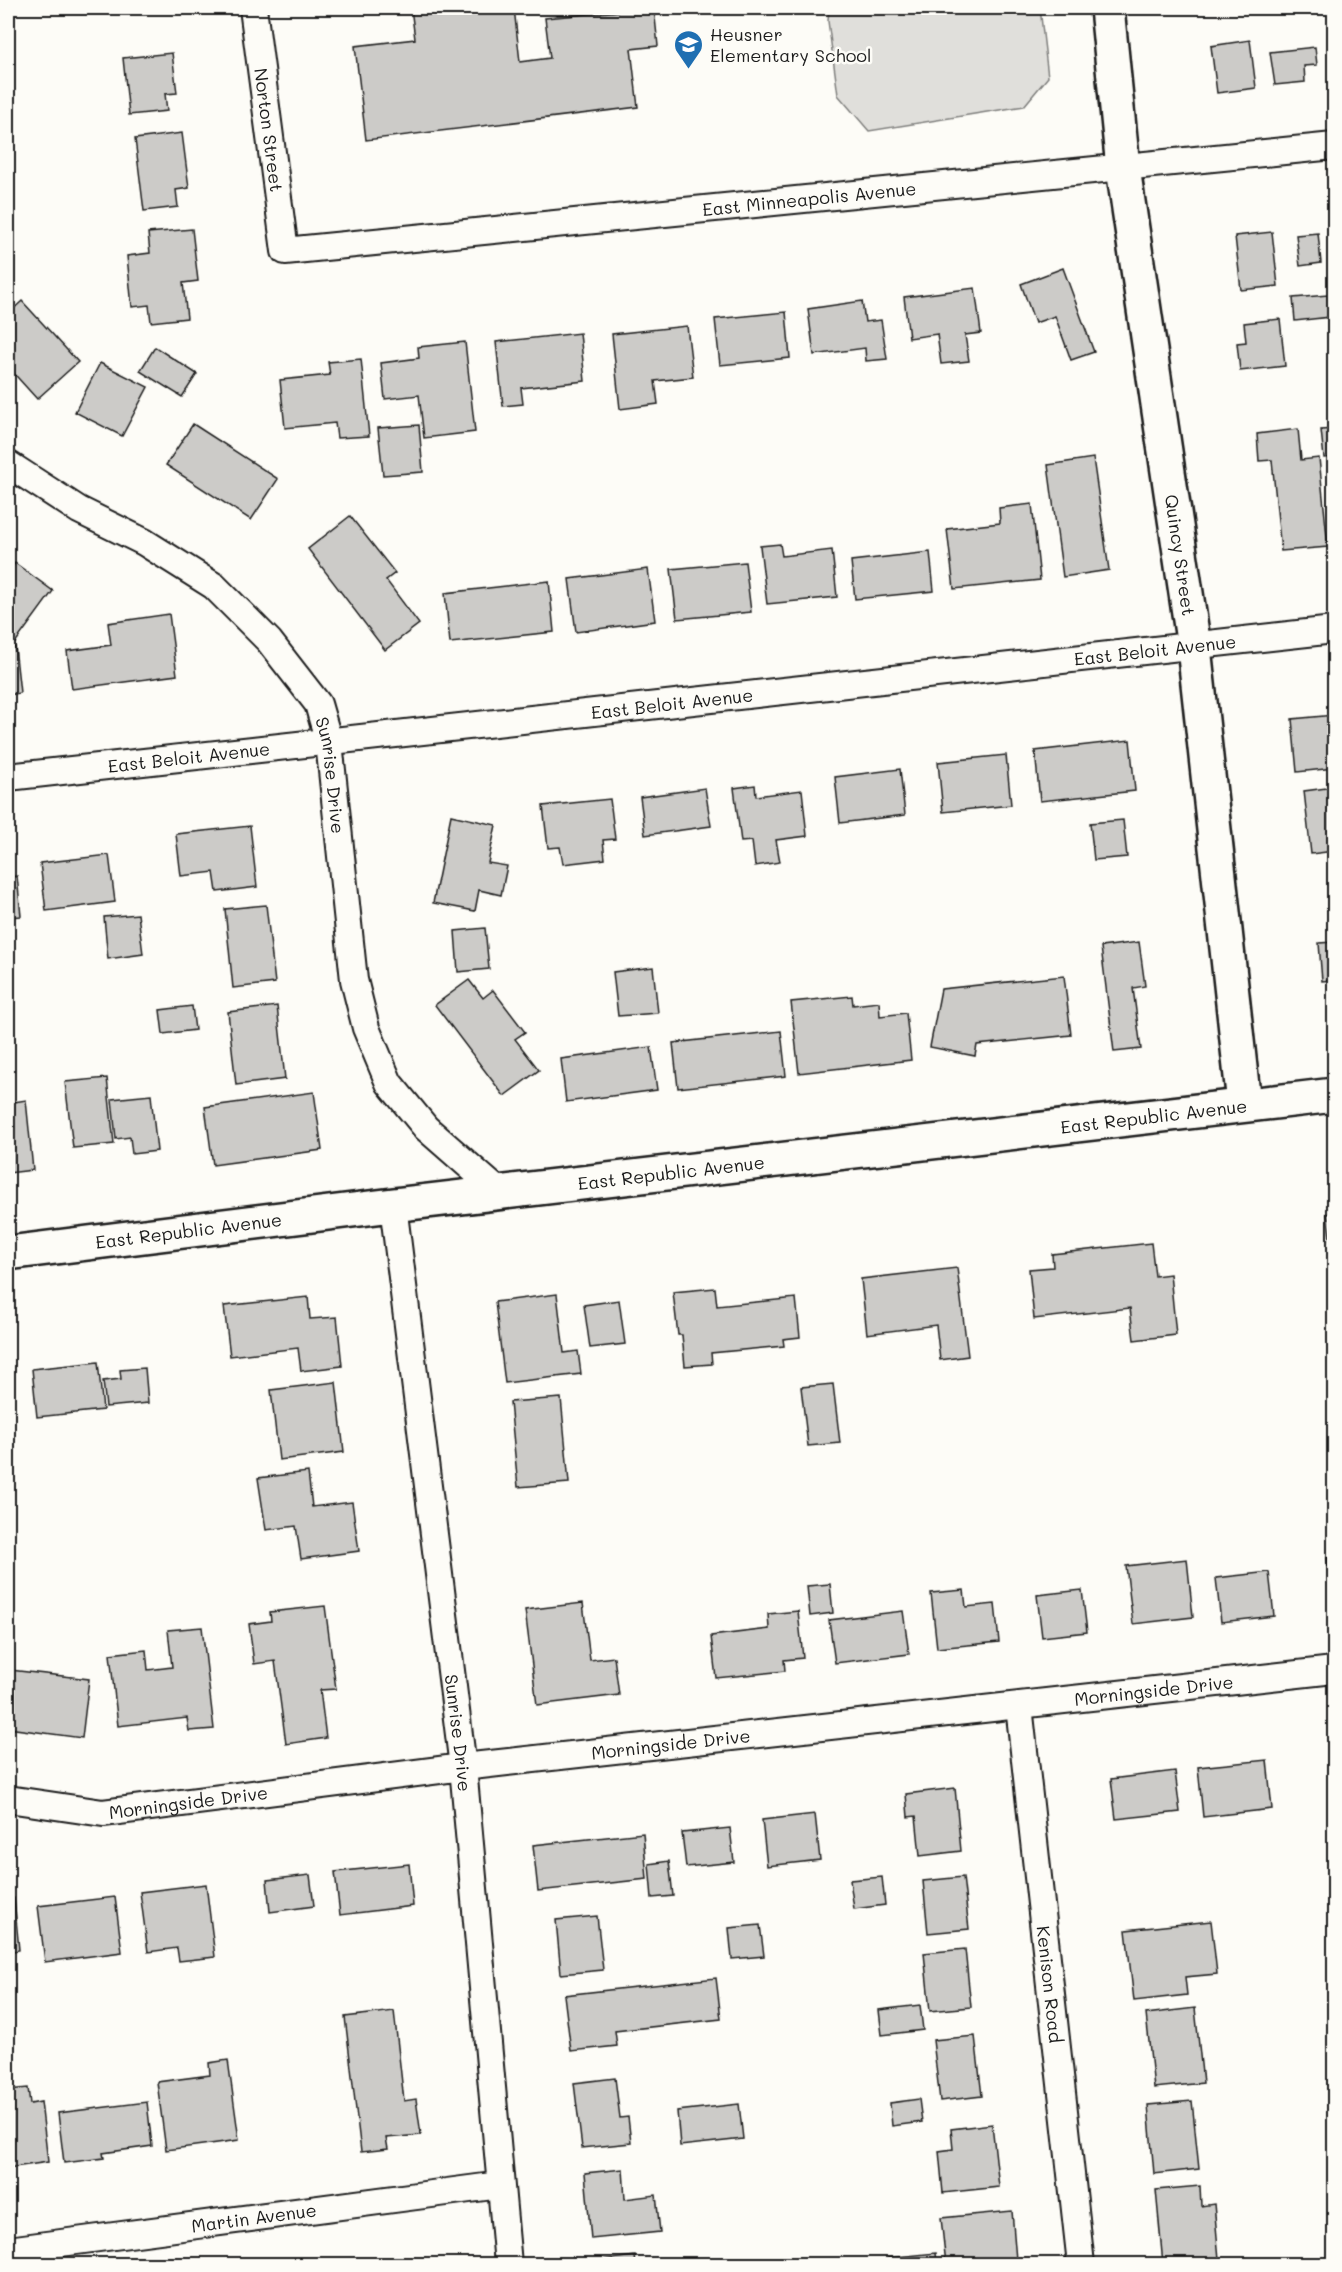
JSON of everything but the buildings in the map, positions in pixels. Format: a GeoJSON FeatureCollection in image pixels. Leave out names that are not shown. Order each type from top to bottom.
{"type":"FeatureCollection","features":[{"type":"Feature","properties":{"kind":"street","name":"Norton Street"},"geometry":{"type":"LineString","coordinates":[[253,8],[285,251]]}},
{"type":"Feature","properties":{"kind":"street","name":"Quincy Street"},"geometry":{"type":"LineString","coordinates":[[1107,8],[1123,168],[1194,647],[1244,1104]]}},
{"type":"Feature","properties":{"kind":"street","name":"East Minneapolis Avenue"},"geometry":{"type":"LineString","coordinates":[[285,251],[1335,146]]}},
{"type":"Feature","properties":{"kind":"street","name":"Sunrise Drive"},"geometry":{"type":"LineString","coordinates":[[8,464],[79,510],[144,542],[214,586],[269,641],[318,704],[329,742],[354,980],[366,1028],[389,1083],[426,1128],[499,1192]]}},
{"type":"Feature","properties":{"kind":"street","name":"East Beloit Avenue"},"geometry":{"type":"LineString","coordinates":[[8,777],[1335,630]]}},
{"type":"Feature","properties":{"kind":"street","name":"East Republic Avenue"},"geometry":{"type":"LineString","coordinates":[[8,1253],[393,1204],[1335,1095]]}},
{"type":"Feature","properties":{"kind":"street","name":"Sunrise Drive"},"geometry":{"type":"LineString","coordinates":[[393,1204],[463,1767],[508,2265]]}},
{"type":"Feature","properties":{"kind":"street","name":"Morningside Drive"},"geometry":{"type":"LineString","coordinates":[[8,1800],[103,1813],[463,1767],[1335,1670]]}},
{"type":"Feature","properties":{"kind":"street","name":"Kenison Road"},"geometry":{"type":"LineString","coordinates":[[1019,1706],[1081,2265]]}},
{"type":"Feature","properties":{"kind":"street","name":"Martin Avenue"},"geometry":{"type":"LineString","coordinates":[[8,2250],[500,2185]]}},
{"type":"Feature","properties":{"kind":"shaded area"},"geometry":{"type":"Polygon","coordinates":[[[829,8],[1040,8],[1048,77],[1024,106],[869,131],[838,95],[828,21],[829,8]]]}},
{"type":"Feature","properties":{"kind":"place","name":"Heusner Elementary School"},"geometry":{"type":"Point","coordinates":[689,70]}}]}
